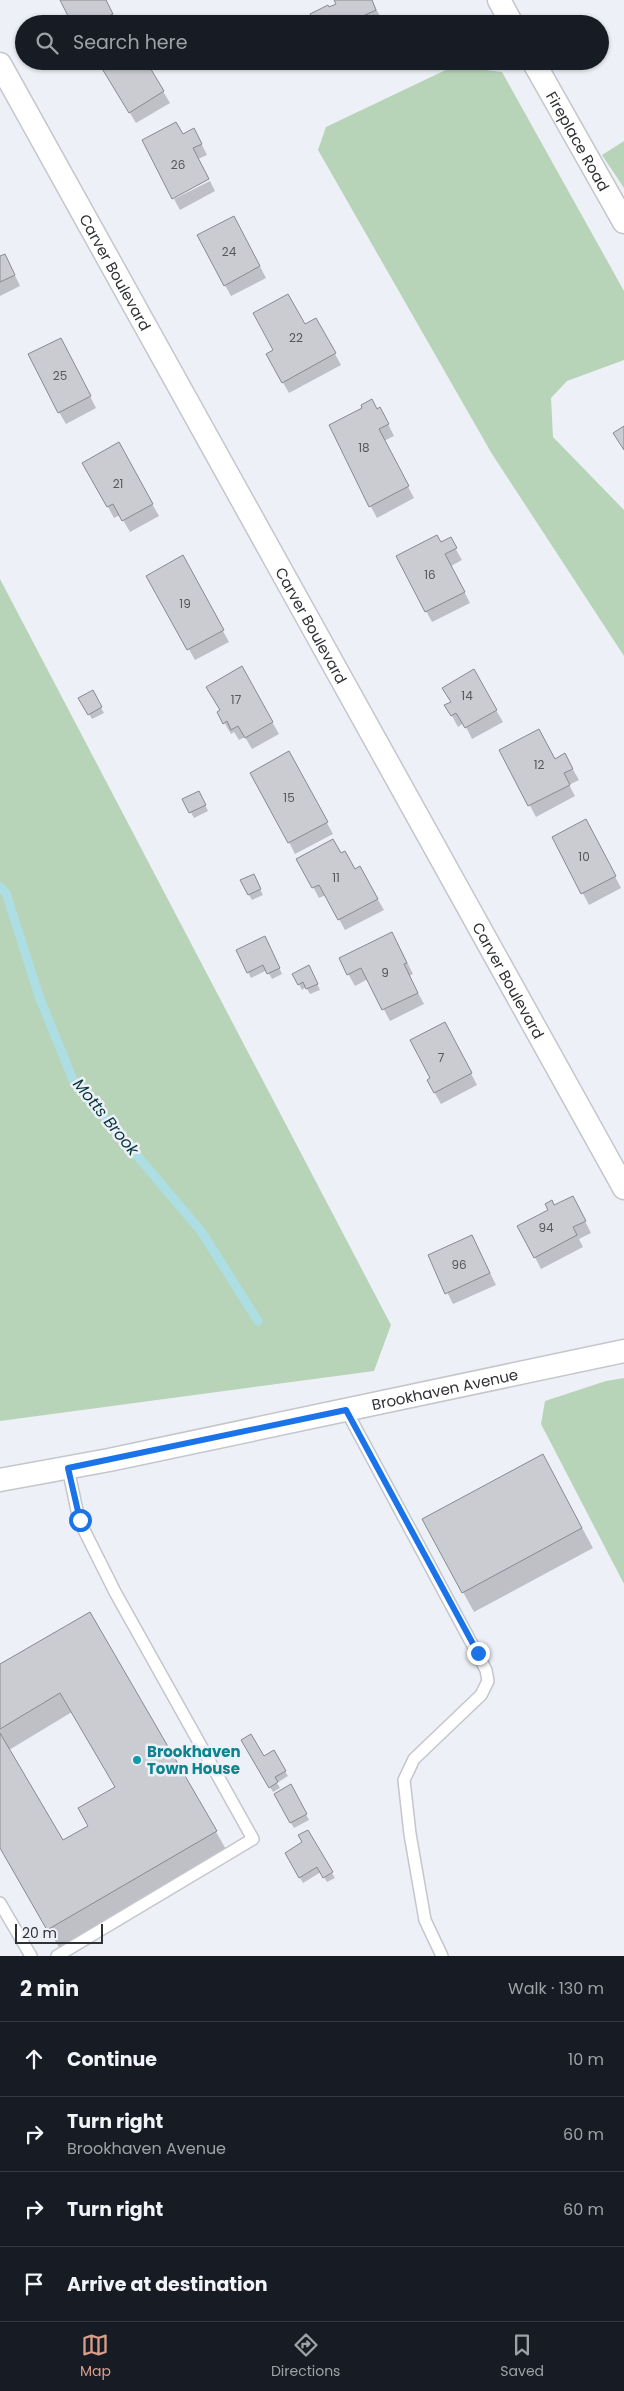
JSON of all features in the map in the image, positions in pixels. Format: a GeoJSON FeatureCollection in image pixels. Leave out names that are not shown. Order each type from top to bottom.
{"type":"FeatureCollection","features":[{"type":"Feature","properties":{"kind":"street"},"geometry":{"type":"LineString","coordinates":[[498,0],[507,15]]}},
{"type":"Feature","properties":{"kind":"street","name":"Carver Boulevard"},"geometry":{"type":"LineString","coordinates":[[0,64],[624,1188]]}},
{"type":"Feature","properties":{"kind":"street","name":"Fireplace Road"},"geometry":{"type":"LineString","coordinates":[[538,70],[624,222]]}},
{"type":"Feature","properties":{"kind":"street","name":"Brookhaven Avenue"},"geometry":{"type":"LineString","coordinates":[[0,1480],[68,1468],[624,1351]]}},
{"type":"Feature","properties":{"kind":"lane"},"geometry":{"type":"LineString","coordinates":[[346,1410],[486,1670],[488,1681],[481,1695],[414,1759],[404,1780],[410,1834],[425,1920],[442,1956]]}},
{"type":"Feature","properties":{"kind":"lane"},"geometry":{"type":"LineString","coordinates":[[57,1956],[253,1839],[115,1592],[80,1520],[68,1468]]}},
{"type":"Feature","properties":{"kind":"lane"},"geometry":{"type":"LineString","coordinates":[[0,1903],[31,1956]]}},
{"type":"Feature","properties":{"kind":"green space"},"geometry":{"type":"Polygon","coordinates":[[[446,70],[502,72],[624,291],[624,360],[567,381],[551,398],[553,437],[624,510],[624,656],[492,454],[318,150],[326,127],[446,70]]]}},
{"type":"Feature","properties":{"kind":"green space"},"geometry":{"type":"Polygon","coordinates":[[[624,141],[624,188],[602,155],[624,141]]]}},
{"type":"Feature","properties":{"kind":"green space"},"geometry":{"type":"Polygon","coordinates":[[[0,579],[391,1325],[374,1371],[0,1421],[0,579]]]}},
{"type":"Feature","properties":{"kind":"green space"},"geometry":{"type":"Polygon","coordinates":[[[624,1378],[624,1584],[541,1424],[545,1401],[606,1381],[624,1378]]]}},
{"type":"Feature","properties":{"kind":"building"},"geometry":{"type":"Polygon","coordinates":[[[60,0],[106,0],[113,14],[111,15],[68,15],[60,0]]]}},
{"type":"Feature","properties":{"kind":"building"},"geometry":{"type":"Polygon","coordinates":[[[334,0],[372,0],[376,10],[365,15],[310,14],[328,5],[329,7],[336,4],[334,0]]]}},
{"type":"Feature","properties":{"kind":"building"},"geometry":{"type":"Polygon","coordinates":[[[103,70],[151,70],[164,91],[129,113],[103,70]]]}},
{"type":"Feature","properties":{"kind":"building"},"geometry":{"type":"Polygon","coordinates":[[[176,122],[183,134],[194,128],[202,144],[193,148],[209,179],[172,199],[142,140],[176,122]]]}},
{"type":"Feature","properties":{"kind":"building"},"geometry":{"type":"Polygon","coordinates":[[[234,216],[260,266],[224,286],[197,235],[234,216]]]}},
{"type":"Feature","properties":{"kind":"building"},"geometry":{"type":"Polygon","coordinates":[[[5,254],[15,275],[0,282],[0,256],[5,254]]]}},
{"type":"Feature","properties":{"kind":"building"},"geometry":{"type":"Polygon","coordinates":[[[288,294],[305,324],[316,318],[336,353],[282,383],[266,354],[273,350],[253,313],[288,294]]]}},
{"type":"Feature","properties":{"kind":"building"},"geometry":{"type":"Polygon","coordinates":[[[61,338],[91,396],[58,413],[28,354],[61,338]]]}},
{"type":"Feature","properties":{"kind":"building"},"geometry":{"type":"Polygon","coordinates":[[[372,399],[377,409],[380,407],[389,424],[379,429],[409,486],[369,507],[329,425],[362,408],[361,405],[372,399]]]}},
{"type":"Feature","properties":{"kind":"building"},"geometry":{"type":"Polygon","coordinates":[[[624,426],[624,450],[613,433],[624,426]]]}},
{"type":"Feature","properties":{"kind":"building"},"geometry":{"type":"Polygon","coordinates":[[[119,442],[153,504],[122,521],[113,504],[107,507],[82,463],[119,442]]]}},
{"type":"Feature","properties":{"kind":"building"},"geometry":{"type":"Polygon","coordinates":[[[437,535],[441,542],[451,537],[457,548],[445,554],[465,592],[425,612],[396,556],[437,535]]]}},
{"type":"Feature","properties":{"kind":"building"},"geometry":{"type":"Polygon","coordinates":[[[183,555],[224,630],[187,650],[146,576],[183,555]]]}},
{"type":"Feature","properties":{"kind":"building"},"geometry":{"type":"Polygon","coordinates":[[[242,666],[273,722],[245,738],[238,726],[231,730],[227,721],[223,724],[217,712],[220,710],[206,687],[242,666]]]}},
{"type":"Feature","properties":{"kind":"building"},"geometry":{"type":"Polygon","coordinates":[[[474,669],[497,710],[465,728],[456,713],[451,716],[444,705],[451,702],[442,688],[474,669]]]}},
{"type":"Feature","properties":{"kind":"building"},"geometry":{"type":"Polygon","coordinates":[[[93,690],[102,707],[88,715],[78,698],[93,690]]]}},
{"type":"Feature","properties":{"kind":"building"},"geometry":{"type":"Polygon","coordinates":[[[539,729],[555,759],[565,753],[573,769],[564,773],[570,785],[528,806],[499,750],[539,729]]]}},
{"type":"Feature","properties":{"kind":"building"},"geometry":{"type":"Polygon","coordinates":[[[289,751],[328,822],[288,843],[250,773],[289,751]]]}},
{"type":"Feature","properties":{"kind":"building"},"geometry":{"type":"Polygon","coordinates":[[[199,791],[206,805],[189,813],[182,799],[199,791]]]}},
{"type":"Feature","properties":{"kind":"building"},"geometry":{"type":"Polygon","coordinates":[[[586,819],[616,876],[581,894],[552,837],[586,819]]]}},
{"type":"Feature","properties":{"kind":"building"},"geometry":{"type":"Polygon","coordinates":[[[333,839],[341,853],[345,851],[355,869],[360,866],[378,899],[338,920],[319,885],[312,888],[296,859],[333,839]]]}},
{"type":"Feature","properties":{"kind":"building"},"geometry":{"type":"Polygon","coordinates":[[[254,874],[261,889],[248,895],[240,880],[254,874]]]}},
{"type":"Feature","properties":{"kind":"building"},"geometry":{"type":"Polygon","coordinates":[[[392,932],[407,963],[404,964],[418,993],[382,1010],[361,968],[347,975],[339,958],[392,932]]]}},
{"type":"Feature","properties":{"kind":"building"},"geometry":{"type":"Polygon","coordinates":[[[265,936],[280,968],[267,974],[263,965],[247,973],[236,950],[265,936]]]}},
{"type":"Feature","properties":{"kind":"building"},"geometry":{"type":"Polygon","coordinates":[[[309,965],[318,984],[306,989],[303,982],[298,985],[292,974],[309,965]]]}},
{"type":"Feature","properties":{"kind":"building"},"geometry":{"type":"Polygon","coordinates":[[[445,1022],[472,1073],[434,1093],[427,1080],[430,1078],[410,1040],[445,1022]]]}},
{"type":"Feature","properties":{"kind":"building"},"geometry":{"type":"Polygon","coordinates":[[[573,1196],[586,1221],[573,1227],[577,1235],[534,1258],[517,1226],[548,1210],[545,1204],[552,1200],[554,1205],[573,1196]]]}},
{"type":"Feature","properties":{"kind":"building"},"geometry":{"type":"Polygon","coordinates":[[[472,1235],[490,1273],[445,1294],[428,1255],[472,1235]]]}},
{"type":"Feature","properties":{"kind":"building"},"geometry":{"type":"Polygon","coordinates":[[[543,1454],[582,1528],[462,1593],[422,1519],[543,1454]]]}},
{"type":"Feature","properties":{"kind":"building","name":"Brookhaven Town House"},"geometry":{"type":"Polygon","coordinates":[[[90,1612],[217,1831],[47,1930],[0,1848],[0,1733],[63,1840],[88,1826],[78,1808],[115,1787],[60,1693],[0,1729],[0,1664],[90,1612]]]}},
{"type":"Feature","properties":{"kind":"building"},"geometry":{"type":"Polygon","coordinates":[[[251,1734],[264,1756],[274,1750],[286,1771],[275,1777],[278,1782],[269,1788],[241,1740],[251,1734]]]}},
{"type":"Feature","properties":{"kind":"building"},"geometry":{"type":"Polygon","coordinates":[[[291,1784],[307,1814],[290,1823],[274,1794],[291,1784]]]}},
{"type":"Feature","properties":{"kind":"building"},"geometry":{"type":"Polygon","coordinates":[[[308,1830],[333,1872],[323,1878],[317,1867],[299,1878],[285,1853],[302,1842],[298,1835],[308,1830]]]}},
{"type":"Feature","properties":{"kind":"waterway","name":"Motts Brook"},"geometry":{"type":"LineString","coordinates":[[0,887],[6,893],[39,996],[73,1080],[201,1231],[258,1321]]}},
{"type":"Feature","properties":{"kind":"place","name":"Brookhaven Town House"},"geometry":{"type":"Point","coordinates":[137,1760]}},
{"type":"Feature","properties":{"kind":"route"},"geometry":{"type":"LineString","coordinates":[[80,1520],[68,1468],[346,1410],[478,1653]]}}]}
